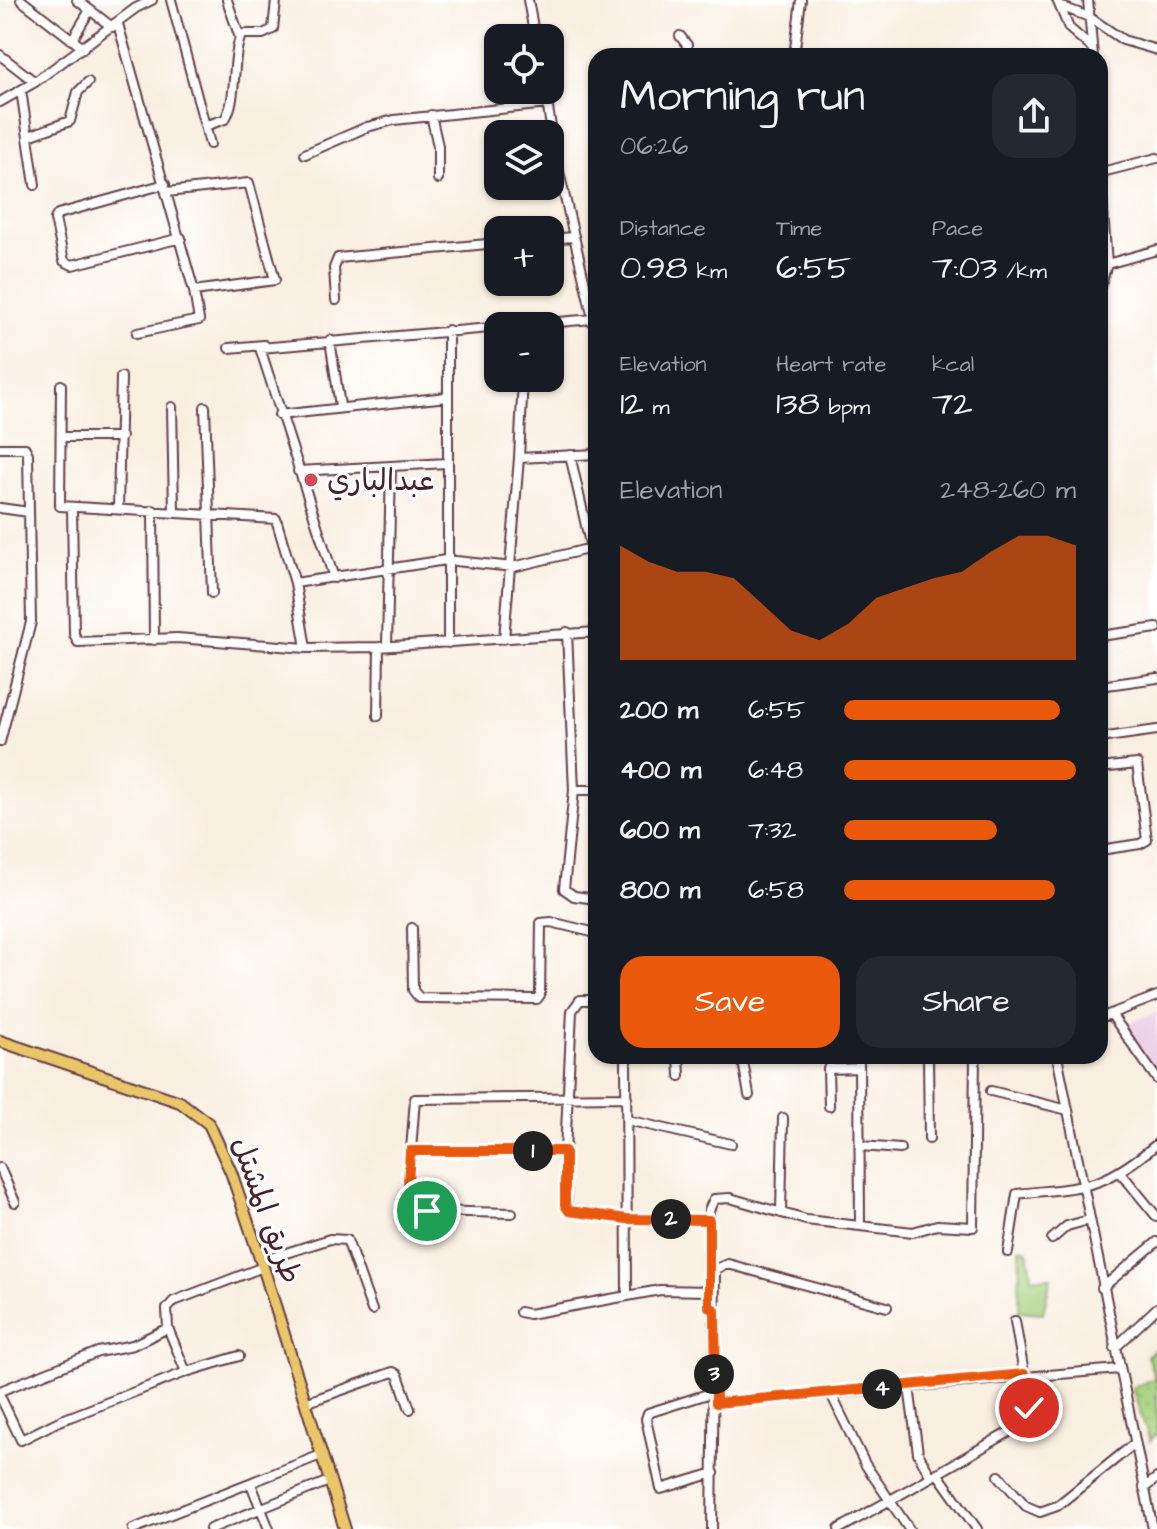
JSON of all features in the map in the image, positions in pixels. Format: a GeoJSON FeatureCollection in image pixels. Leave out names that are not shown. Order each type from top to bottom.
{"type":"FeatureCollection","features":[{"type":"Feature","properties":{"kind":"main road","name":"طريق المشتل"},"geometry":{"type":"LineString","coordinates":[[0,1041],[195,1110],[218,1140],[262,1264],[345,1529]]}},
{"type":"Feature","properties":{"kind":"street"},"geometry":{"type":"LineString","coordinates":[[21,0],[83,48]]}},
{"type":"Feature","properties":{"kind":"street"},"geometry":{"type":"LineString","coordinates":[[77,0],[115,25],[181,238],[194,291],[199,320],[137,333]]}},
{"type":"Feature","properties":{"kind":"street"},"geometry":{"type":"LineString","coordinates":[[0,102],[35,82],[152,0]]}},
{"type":"Feature","properties":{"kind":"street"},"geometry":{"type":"LineString","coordinates":[[171,0],[210,144]]}},
{"type":"Feature","properties":{"kind":"street"},"geometry":{"type":"LineString","coordinates":[[205,126],[220,122],[228,114],[234,49],[240,34],[227,0]]}},
{"type":"Feature","properties":{"kind":"street"},"geometry":{"type":"LineString","coordinates":[[528,0],[532,24]]}},
{"type":"Feature","properties":{"kind":"street"},"geometry":{"type":"LineString","coordinates":[[795,48],[801,0]]}},
{"type":"Feature","properties":{"kind":"street"},"geometry":{"type":"LineString","coordinates":[[1088,0],[1093,48]]}},
{"type":"Feature","properties":{"kind":"street"},"geometry":{"type":"LineString","coordinates":[[240,34],[263,34],[273,29],[276,1]]}},
{"type":"Feature","properties":{"kind":"street"},"geometry":{"type":"LineString","coordinates":[[1059,3],[1089,17],[1123,40],[1157,50]]}},
{"type":"Feature","properties":{"kind":"street"},"geometry":{"type":"LineString","coordinates":[[1059,3],[1069,28],[1089,48]]}},
{"type":"Feature","properties":{"kind":"street"},"geometry":{"type":"LineString","coordinates":[[72,40],[90,10]]}},
{"type":"Feature","properties":{"kind":"street"},"geometry":{"type":"LineString","coordinates":[[680,36],[687,48]]}},
{"type":"Feature","properties":{"kind":"street"},"geometry":{"type":"LineString","coordinates":[[0,55],[35,82]]}},
{"type":"Feature","properties":{"kind":"street"},"geometry":{"type":"LineString","coordinates":[[29,136],[70,121],[78,92],[88,82]]}},
{"type":"Feature","properties":{"kind":"street"},"geometry":{"type":"LineString","coordinates":[[21,90],[35,185]]}},
{"type":"Feature","properties":{"kind":"street"},"geometry":{"type":"LineString","coordinates":[[305,154],[376,124],[431,115],[548,104],[588,298]]}},
{"type":"Feature","properties":{"kind":"street"},"geometry":{"type":"LineString","coordinates":[[431,115],[438,146],[438,179]]}},
{"type":"Feature","properties":{"kind":"street"},"geometry":{"type":"LineString","coordinates":[[1108,170],[1157,158]]}},
{"type":"Feature","properties":{"kind":"street"},"geometry":{"type":"LineString","coordinates":[[181,238],[72,265],[64,261],[55,219],[58,214],[166,188],[247,183],[251,186],[275,280],[194,291]]}},
{"type":"Feature","properties":{"kind":"street"},"geometry":{"type":"LineString","coordinates":[[564,238],[573,237]]}},
{"type":"Feature","properties":{"kind":"street"},"geometry":{"type":"LineString","coordinates":[[336,300],[334,268],[338,258],[484,244]]}},
{"type":"Feature","properties":{"kind":"street"},"geometry":{"type":"LineString","coordinates":[[1108,268],[1157,250]]}},
{"type":"Feature","properties":{"kind":"street"},"geometry":{"type":"LineString","coordinates":[[564,322],[588,319]]}},
{"type":"Feature","properties":{"kind":"street"},"geometry":{"type":"LineString","coordinates":[[229,348],[484,328]]}},
{"type":"Feature","properties":{"kind":"street"},"geometry":{"type":"LineString","coordinates":[[448,330],[448,643]]}},
{"type":"Feature","properties":{"kind":"street"},"geometry":{"type":"LineString","coordinates":[[330,340],[340,406]]}},
{"type":"Feature","properties":{"kind":"street"},"geometry":{"type":"LineString","coordinates":[[265,345],[259,353],[334,578]]}},
{"type":"Feature","properties":{"kind":"street"},"geometry":{"type":"LineString","coordinates":[[118,509],[121,377]]}},
{"type":"Feature","properties":{"kind":"street"},"geometry":{"type":"LineString","coordinates":[[61,385],[59,504],[72,508],[174,511],[276,519],[295,583],[306,648]]}},
{"type":"Feature","properties":{"kind":"street"},"geometry":{"type":"LineString","coordinates":[[504,639],[513,567],[522,392]]}},
{"type":"Feature","properties":{"kind":"street"},"geometry":{"type":"LineString","coordinates":[[279,415],[340,406],[447,397]]}},
{"type":"Feature","properties":{"kind":"street"},"geometry":{"type":"LineString","coordinates":[[172,407],[174,511]]}},
{"type":"Feature","properties":{"kind":"street"},"geometry":{"type":"LineString","coordinates":[[205,407],[212,593]]}},
{"type":"Feature","properties":{"kind":"street"},"geometry":{"type":"LineString","coordinates":[[61,437],[121,437]]}},
{"type":"Feature","properties":{"kind":"street"},"geometry":{"type":"LineString","coordinates":[[0,448],[27,450],[31,622],[0,742]]}},
{"type":"Feature","properties":{"kind":"street"},"geometry":{"type":"LineString","coordinates":[[519,458],[588,454]]}},
{"type":"Feature","properties":{"kind":"street"},"geometry":{"type":"LineString","coordinates":[[570,455],[588,528]]}},
{"type":"Feature","properties":{"kind":"street"},"geometry":{"type":"LineString","coordinates":[[298,471],[447,463]]}},
{"type":"Feature","properties":{"kind":"street"},"geometry":{"type":"LineString","coordinates":[[378,716],[389,570],[391,466]]}},
{"type":"Feature","properties":{"kind":"street"},"geometry":{"type":"LineString","coordinates":[[0,508],[29,512]]}},
{"type":"Feature","properties":{"kind":"street"},"geometry":{"type":"LineString","coordinates":[[72,508],[76,639],[81,642],[154,640],[306,648],[383,647],[588,632]]}},
{"type":"Feature","properties":{"kind":"street"},"geometry":{"type":"LineString","coordinates":[[153,510],[154,640]]}},
{"type":"Feature","properties":{"kind":"street"},"geometry":{"type":"LineString","coordinates":[[295,583],[446,560],[513,567],[588,549]]}},
{"type":"Feature","properties":{"kind":"street"},"geometry":{"type":"LineString","coordinates":[[1108,635],[1157,628]]}},
{"type":"Feature","properties":{"kind":"street"},"geometry":{"type":"LineString","coordinates":[[567,632],[574,790],[564,889],[574,896],[588,898]]}},
{"type":"Feature","properties":{"kind":"street"},"geometry":{"type":"LineString","coordinates":[[1108,685],[1157,678]]}},
{"type":"Feature","properties":{"kind":"street"},"geometry":{"type":"LineString","coordinates":[[1108,737],[1157,730]]}},
{"type":"Feature","properties":{"kind":"street"},"geometry":{"type":"LineString","coordinates":[[1108,767],[1138,766],[1147,840],[1108,848]]}},
{"type":"Feature","properties":{"kind":"street"},"geometry":{"type":"LineString","coordinates":[[574,790],[588,790]]}},
{"type":"Feature","properties":{"kind":"street"},"geometry":{"type":"LineString","coordinates":[[412,928],[413,990],[419,998],[537,999],[540,995],[541,923],[551,922],[588,931]]}},
{"type":"Feature","properties":{"kind":"street"},"geometry":{"type":"LineString","coordinates":[[1108,1015],[1157,996]]}},
{"type":"Feature","properties":{"kind":"street"},"geometry":{"type":"LineString","coordinates":[[588,1000],[580,1000],[573,1005],[565,1151],[567,1209],[627,1219],[709,1220]]}},
{"type":"Feature","properties":{"kind":"street"},"geometry":{"type":"LineString","coordinates":[[1111,1014],[1157,1079]]}},
{"type":"Feature","properties":{"kind":"street"},"geometry":{"type":"LineString","coordinates":[[626,1064],[627,1296]]}},
{"type":"Feature","properties":{"kind":"street"},"geometry":{"type":"LineString","coordinates":[[679,1064],[680,1076]]}},
{"type":"Feature","properties":{"kind":"street"},"geometry":{"type":"LineString","coordinates":[[743,1064],[749,1095]]}},
{"type":"Feature","properties":{"kind":"street"},"geometry":{"type":"LineString","coordinates":[[829,1106],[830,1064]]}},
{"type":"Feature","properties":{"kind":"street"},"geometry":{"type":"LineString","coordinates":[[859,1064],[861,1146],[857,1192],[860,1226]]}},
{"type":"Feature","properties":{"kind":"street"},"geometry":{"type":"LineString","coordinates":[[928,1064],[929,1139]]}},
{"type":"Feature","properties":{"kind":"street"},"geometry":{"type":"LineString","coordinates":[[715,1310],[709,1307],[709,1220],[710,1204],[720,1197],[806,1220],[913,1232],[937,1225],[973,1227],[975,1064]]}},
{"type":"Feature","properties":{"kind":"street"},"geometry":{"type":"LineString","coordinates":[[1059,1064],[1153,1529]]}},
{"type":"Feature","properties":{"kind":"street"},"geometry":{"type":"LineString","coordinates":[[828,1069],[859,1068]]}},
{"type":"Feature","properties":{"kind":"street"},"geometry":{"type":"LineString","coordinates":[[991,1091],[1068,1110]]}},
{"type":"Feature","properties":{"kind":"street"},"geometry":{"type":"LineString","coordinates":[[512,1213],[414,1208],[407,1201],[414,1104],[419,1097],[627,1097]]}},
{"type":"Feature","properties":{"kind":"street"},"geometry":{"type":"LineString","coordinates":[[781,1213],[783,1118]]}},
{"type":"Feature","properties":{"kind":"street"},"geometry":{"type":"LineString","coordinates":[[627,1120],[731,1144]]}},
{"type":"Feature","properties":{"kind":"street"},"geometry":{"type":"LineString","coordinates":[[1008,1252],[1015,1196],[1083,1187],[1121,1173],[1157,1144]]}},
{"type":"Feature","properties":{"kind":"street"},"geometry":{"type":"LineString","coordinates":[[861,1146],[900,1149]]}},
{"type":"Feature","properties":{"kind":"street"},"geometry":{"type":"LineString","coordinates":[[410,1151],[565,1151]]}},
{"type":"Feature","properties":{"kind":"street"},"geometry":{"type":"LineString","coordinates":[[0,1168],[15,1202]]}},
{"type":"Feature","properties":{"kind":"street"},"geometry":{"type":"LineString","coordinates":[[1121,1173],[1157,1217]]}},
{"type":"Feature","properties":{"kind":"street"},"geometry":{"type":"LineString","coordinates":[[1052,1239],[1067,1226],[1089,1220]]}},
{"type":"Feature","properties":{"kind":"street"},"geometry":{"type":"LineString","coordinates":[[186,1372],[168,1328],[167,1309],[174,1301],[330,1239],[347,1240],[372,1310]]}},
{"type":"Feature","properties":{"kind":"street"},"geometry":{"type":"LineString","coordinates":[[1102,1288],[1157,1242]]}},
{"type":"Feature","properties":{"kind":"street"},"geometry":{"type":"LineString","coordinates":[[712,1529],[716,1403],[715,1269],[728,1264],[887,1307]]}},
{"type":"Feature","properties":{"kind":"street"},"geometry":{"type":"LineString","coordinates":[[520,1312],[529,1314],[660,1290],[709,1291]]}},
{"type":"Feature","properties":{"kind":"street"},"geometry":{"type":"LineString","coordinates":[[1115,1348],[1157,1308]]}},
{"type":"Feature","properties":{"kind":"street"},"geometry":{"type":"LineString","coordinates":[[839,1529],[1025,1423],[1031,1414],[1015,1321]]}},
{"type":"Feature","properties":{"kind":"street"},"geometry":{"type":"LineString","coordinates":[[168,1328],[133,1345],[98,1352],[0,1394],[21,1440],[57,1422],[186,1372],[239,1356]]}},
{"type":"Feature","properties":{"kind":"street"},"geometry":{"type":"LineString","coordinates":[[716,1403],[1024,1374],[1119,1369]]}},
{"type":"Feature","properties":{"kind":"street"},"geometry":{"type":"LineString","coordinates":[[305,1403],[393,1372],[398,1375],[410,1409]]}},
{"type":"Feature","properties":{"kind":"street"},"geometry":{"type":"LineString","coordinates":[[909,1387],[918,1453],[977,1529]]}},
{"type":"Feature","properties":{"kind":"street"},"geometry":{"type":"LineString","coordinates":[[714,1392],[648,1413],[646,1419],[661,1489],[714,1473]]}},
{"type":"Feature","properties":{"kind":"street"},"geometry":{"type":"LineString","coordinates":[[831,1394],[854,1445],[909,1529]]}},
{"type":"Feature","properties":{"kind":"street"},"geometry":{"type":"LineString","coordinates":[[999,1476],[1026,1506],[1040,1512],[1057,1506],[1134,1444]]}},
{"type":"Feature","properties":{"kind":"street"},"geometry":{"type":"LineString","coordinates":[[133,1529],[321,1455]]}},
{"type":"Feature","properties":{"kind":"street"},"geometry":{"type":"LineString","coordinates":[[1144,1488],[1157,1478]]}},
{"type":"Feature","properties":{"kind":"street"},"geometry":{"type":"LineString","coordinates":[[210,1529],[329,1481]]}},
{"type":"Feature","properties":{"kind":"street"},"geometry":{"type":"LineString","coordinates":[[251,1484],[269,1529]]}},
{"type":"Feature","properties":{"kind":"shaded area"},"geometry":{"type":"Polygon","coordinates":[[[1157,1012],[1157,1070],[1128,1031],[1129,1023],[1157,1012]]]}},
{"type":"Feature","properties":{"kind":"green space"},"geometry":{"type":"Polygon","coordinates":[[[1020,1248],[1028,1250],[1032,1278],[1051,1277],[1043,1313],[1019,1311],[1020,1248]]]}},
{"type":"Feature","properties":{"kind":"green space"},"geometry":{"type":"Polygon","coordinates":[[[1157,1347],[1157,1434],[1150,1441],[1132,1388],[1155,1378],[1147,1356],[1157,1347]]]}},
{"type":"Feature","properties":{"kind":"place","name":"عبدالباري"},"geometry":{"type":"Point","coordinates":[311,480]}},
{"type":"Feature","properties":{"kind":"route"},"geometry":{"type":"LineString","coordinates":[[427,1211],[414,1208],[407,1201],[410,1151],[565,1151],[565,1205],[569,1211],[627,1219],[709,1220],[709,1307],[715,1310],[716,1403],[1024,1374],[1029,1408]]}}]}
